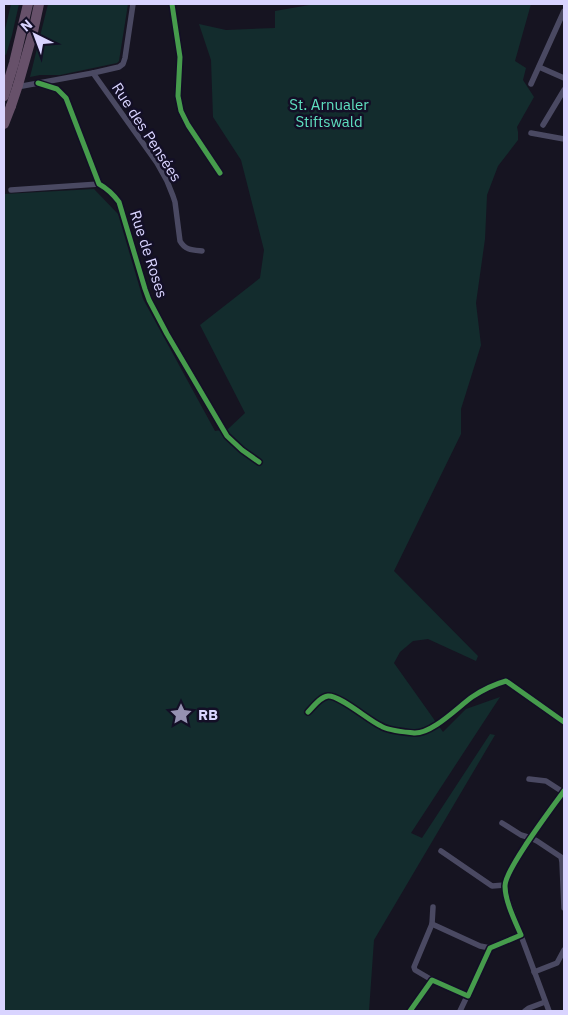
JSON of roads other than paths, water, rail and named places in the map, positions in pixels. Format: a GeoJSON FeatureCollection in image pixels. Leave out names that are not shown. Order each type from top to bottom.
{"type":"FeatureCollection","features":[{"type":"Feature","properties":{"kind":"highway"},"geometry":{"type":"LineString","coordinates":[[5,90],[12,70],[28,4]]}},
{"type":"Feature","properties":{"kind":"highway"},"geometry":{"type":"LineString","coordinates":[[4,124],[23,69],[39,4]]}},
{"type":"Feature","properties":{"kind":"street"},"geometry":{"type":"LineString","coordinates":[[5,90],[93,74],[119,67],[123,64],[125,58],[133,4]]}},
{"type":"Feature","properties":{"kind":"street"},"geometry":{"type":"LineString","coordinates":[[172,4],[180,57],[178,96],[181,111],[188,125],[220,173]]}},
{"type":"Feature","properties":{"kind":"street"},"geometry":{"type":"LineString","coordinates":[[531,84],[564,11]]}},
{"type":"Feature","properties":{"kind":"street"},"geometry":{"type":"LineString","coordinates":[[539,67],[564,78]]}},
{"type":"Feature","properties":{"kind":"street","name":"Rue des Pensées"},"geometry":{"type":"LineString","coordinates":[[93,74],[164,176],[173,196],[182,246],[187,249],[202,250]]}},
{"type":"Feature","properties":{"kind":"street","name":"Rue de Roses"},"geometry":{"type":"LineString","coordinates":[[38,83],[57,89],[66,98],[99,184],[114,195],[119,202],[145,289],[168,334],[226,436],[259,462]]}},
{"type":"Feature","properties":{"kind":"street"},"geometry":{"type":"LineString","coordinates":[[543,125],[564,90]]}},
{"type":"Feature","properties":{"kind":"street"},"geometry":{"type":"LineString","coordinates":[[531,133],[564,138]]}},
{"type":"Feature","properties":{"kind":"street"},"geometry":{"type":"LineString","coordinates":[[11,190],[99,184]]}},
{"type":"Feature","properties":{"kind":"street"},"geometry":{"type":"LineString","coordinates":[[308,712],[322,698],[333,696],[360,711],[382,727],[416,733],[423,732],[441,722],[472,697],[491,686],[506,681],[564,722]]}},
{"type":"Feature","properties":{"kind":"street"},"geometry":{"type":"LineString","coordinates":[[529,779],[546,781],[564,792],[509,872],[504,885],[507,898],[549,1011]]}},
{"type":"Feature","properties":{"kind":"street"},"geometry":{"type":"LineString","coordinates":[[502,823],[521,835],[531,838],[560,857],[562,862],[564,908]]}},
{"type":"Feature","properties":{"kind":"street"},"geometry":{"type":"LineString","coordinates":[[441,851],[492,886],[504,885]]}},
{"type":"Feature","properties":{"kind":"street"},"geometry":{"type":"LineString","coordinates":[[433,907],[432,924],[414,967],[415,970],[468,996]]}},
{"type":"Feature","properties":{"kind":"street"},"geometry":{"type":"LineString","coordinates":[[432,924],[480,946],[490,948],[521,934]]}},
{"type":"Feature","properties":{"kind":"street"},"geometry":{"type":"LineString","coordinates":[[460,1011],[490,948]]}},
{"type":"Feature","properties":{"kind":"street"},"geometry":{"type":"LineString","coordinates":[[534,972],[558,962],[564,950]]}},
{"type":"Feature","properties":{"kind":"street"},"geometry":{"type":"LineString","coordinates":[[410,1011],[432,980]]}},
{"type":"Feature","properties":{"kind":"street"},"geometry":{"type":"LineString","coordinates":[[525,1011],[545,1002]]}},
{"type":"Feature","properties":{"kind":"place","name":"RB"},"geometry":{"type":"Point","coordinates":[181,714]}},
{"type":"Feature","properties":{"kind":"park label","name":"St. Arnualer Stiftswald"},"geometry":{"type":"Point","coordinates":[329,112]}}]}
